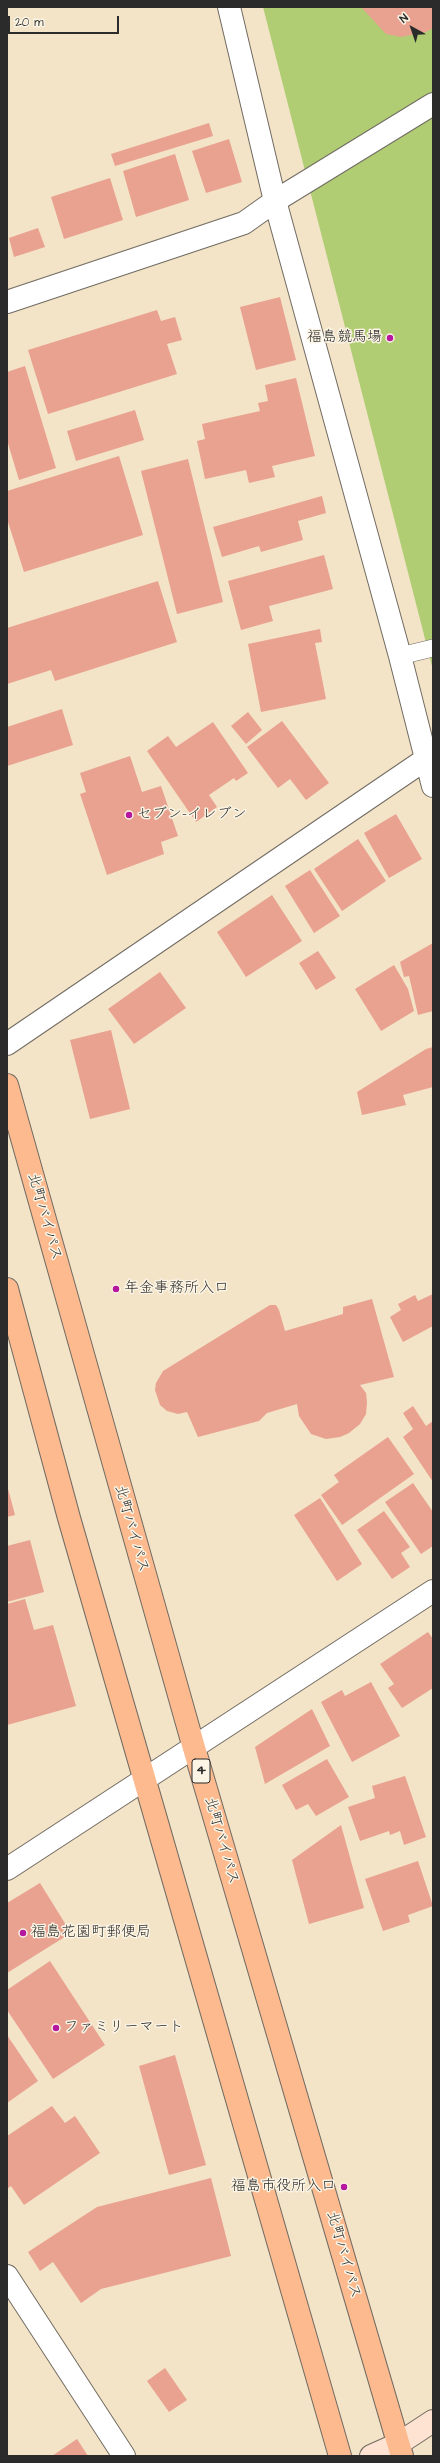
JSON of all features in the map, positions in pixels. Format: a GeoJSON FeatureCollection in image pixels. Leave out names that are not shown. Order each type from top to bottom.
{"type":"FeatureCollection","features":[{"type":"Feature","properties":{"kind":"highway","name":"北町バイパス"},"geometry":{"type":"LineString","coordinates":[[7,1085],[194,1748],[400,2450]]}},
{"type":"Feature","properties":{"kind":"highway"},"geometry":{"type":"LineString","coordinates":[[7,1289],[144,1780],[340,2456]]}},
{"type":"Feature","properties":{"kind":"street"},"geometry":{"type":"LineString","coordinates":[[230,7],[275,201],[400,656],[433,786]]}},
{"type":"Feature","properties":{"kind":"street"},"geometry":{"type":"LineString","coordinates":[[7,302],[244,223],[275,201],[433,104]]}},
{"type":"Feature","properties":{"kind":"street"},"geometry":{"type":"LineString","coordinates":[[7,1044],[426,759]]}},
{"type":"Feature","properties":{"kind":"street"},"geometry":{"type":"LineString","coordinates":[[7,1869],[194,1748],[433,1590]]}},
{"type":"Feature","properties":{"kind":"street"},"geometry":{"type":"LineString","coordinates":[[7,2276],[124,2456]]}},
{"type":"Feature","properties":{"kind":"street"},"geometry":{"type":"LineString","coordinates":[[371,2456],[400,2450],[433,2421]]}},
{"type":"Feature","properties":{"kind":"lane"},"geometry":{"type":"LineString","coordinates":[[400,656],[433,648]]}},
{"type":"Feature","properties":{"kind":"green space","name":"福島競馬場"},"geometry":{"type":"Polygon","coordinates":[[[263,7],[433,7],[433,670],[263,7]]]}},
{"type":"Feature","properties":{"kind":"building"},"geometry":{"type":"Polygon","coordinates":[[[361,7],[433,7],[433,28],[426,32],[401,37],[386,34],[361,7]]]}},
{"type":"Feature","properties":{"kind":"building"},"geometry":{"type":"Polygon","coordinates":[[[209,123],[213,136],[115,166],[111,154],[209,123]]]}},
{"type":"Feature","properties":{"kind":"building"},"geometry":{"type":"Polygon","coordinates":[[[229,139],[242,182],[206,193],[192,151],[229,139]]]}},
{"type":"Feature","properties":{"kind":"building"},"geometry":{"type":"Polygon","coordinates":[[[175,154],[189,200],[136,217],[123,171],[175,154]]]}},
{"type":"Feature","properties":{"kind":"building"},"geometry":{"type":"Polygon","coordinates":[[[110,178],[123,220],[64,239],[51,197],[110,178]]]}},
{"type":"Feature","properties":{"kind":"building"},"geometry":{"type":"Polygon","coordinates":[[[38,228],[45,247],[14,257],[9,238],[38,228]]]}},
{"type":"Feature","properties":{"kind":"building"},"geometry":{"type":"Polygon","coordinates":[[[280,297],[296,360],[256,370],[240,307],[280,297]]]}},
{"type":"Feature","properties":{"kind":"building"},"geometry":{"type":"Polygon","coordinates":[[[157,310],[161,321],[175,317],[182,340],[167,344],[177,374],[48,414],[28,350],[157,310]]]}},
{"type":"Feature","properties":{"kind":"building"},"geometry":{"type":"Polygon","coordinates":[[[25,366],[56,468],[19,480],[7,440],[7,372],[25,366]]]}},
{"type":"Feature","properties":{"kind":"building"},"geometry":{"type":"Polygon","coordinates":[[[296,378],[315,456],[272,466],[275,477],[249,483],[246,470],[205,479],[197,441],[205,439],[202,424],[260,411],[258,403],[268,401],[265,385],[296,378]]]}},
{"type":"Feature","properties":{"kind":"building"},"geometry":{"type":"Polygon","coordinates":[[[135,410],[144,440],[76,461],[67,431],[135,410]]]}},
{"type":"Feature","properties":{"kind":"building"},"geometry":{"type":"Polygon","coordinates":[[[119,456],[143,535],[24,572],[7,519],[7,491],[119,456]]]}},
{"type":"Feature","properties":{"kind":"building"},"geometry":{"type":"Polygon","coordinates":[[[188,459],[223,602],[177,614],[141,471],[188,459]]]}},
{"type":"Feature","properties":{"kind":"building"},"geometry":{"type":"Polygon","coordinates":[[[322,496],[326,513],[298,521],[303,540],[261,552],[259,546],[222,557],[213,527],[322,496]]]}},
{"type":"Feature","properties":{"kind":"building"},"geometry":{"type":"Polygon","coordinates":[[[324,555],[333,589],[269,606],[273,621],[241,630],[228,581],[324,555]]]}},
{"type":"Feature","properties":{"kind":"building"},"geometry":{"type":"Polygon","coordinates":[[[158,581],[177,642],[55,681],[51,670],[7,684],[7,628],[158,581]]]}},
{"type":"Feature","properties":{"kind":"building"},"geometry":{"type":"Polygon","coordinates":[[[320,629],[322,642],[315,643],[326,699],[261,712],[248,644],[320,629]]]}},
{"type":"Feature","properties":{"kind":"building"},"geometry":{"type":"Polygon","coordinates":[[[62,709],[73,745],[7,766],[7,727],[62,709]]]}},
{"type":"Feature","properties":{"kind":"building"},"geometry":{"type":"Polygon","coordinates":[[[248,712],[262,730],[246,744],[231,726],[248,712]]]}},
{"type":"Feature","properties":{"kind":"building"},"geometry":{"type":"Polygon","coordinates":[[[282,721],[329,783],[306,800],[290,779],[278,788],[247,747],[282,721]]]}},
{"type":"Feature","properties":{"kind":"building"},"geometry":{"type":"Polygon","coordinates":[[[213,722],[248,773],[236,781],[234,778],[209,795],[217,807],[196,822],[147,751],[168,736],[176,747],[213,722]]]}},
{"type":"Feature","properties":{"kind":"building","name":"セブン-イレブン"},"geometry":{"type":"Polygon","coordinates":[[[130,756],[142,792],[161,786],[178,836],[161,842],[164,854],[107,875],[80,794],[86,792],[80,773],[130,756]]]}},
{"type":"Feature","properties":{"kind":"building"},"geometry":{"type":"Polygon","coordinates":[[[396,814],[422,859],[389,878],[364,833],[396,814]]]}},
{"type":"Feature","properties":{"kind":"building"},"geometry":{"type":"Polygon","coordinates":[[[358,839],[386,881],[342,911],[314,869],[358,839]]]}},
{"type":"Feature","properties":{"kind":"building"},"geometry":{"type":"Polygon","coordinates":[[[310,870],[340,916],[314,933],[285,886],[310,870]]]}},
{"type":"Feature","properties":{"kind":"building"},"geometry":{"type":"Polygon","coordinates":[[[272,895],[302,941],[246,977],[217,932],[272,895]]]}},
{"type":"Feature","properties":{"kind":"building"},"geometry":{"type":"Polygon","coordinates":[[[433,943],[433,1011],[418,1015],[409,976],[404,977],[400,962],[433,943]]]}},
{"type":"Feature","properties":{"kind":"building"},"geometry":{"type":"Polygon","coordinates":[[[318,951],[336,978],[316,990],[299,963],[318,951]]]}},
{"type":"Feature","properties":{"kind":"building"},"geometry":{"type":"Polygon","coordinates":[[[394,965],[408,989],[414,1011],[381,1031],[355,989],[394,965]]]}},
{"type":"Feature","properties":{"kind":"building"},"geometry":{"type":"Polygon","coordinates":[[[160,972],[186,1008],[134,1044],[108,1009],[160,972]]]}},
{"type":"Feature","properties":{"kind":"building"},"geometry":{"type":"Polygon","coordinates":[[[111,1030],[130,1109],[90,1119],[70,1040],[111,1030]]]}},
{"type":"Feature","properties":{"kind":"building"},"geometry":{"type":"Polygon","coordinates":[[[433,1047],[433,1087],[403,1095],[406,1105],[362,1115],[357,1092],[426,1049],[433,1047]]]}},
{"type":"Feature","properties":{"kind":"building"},"geometry":{"type":"Polygon","coordinates":[[[433,1294],[433,1326],[403,1342],[390,1317],[401,1310],[398,1304],[415,1295],[418,1301],[433,1294]]]}},
{"type":"Feature","properties":{"kind":"building"},"geometry":{"type":"Polygon","coordinates":[[[372,1299],[394,1377],[360,1385],[366,1393],[366,1414],[360,1424],[349,1433],[340,1437],[326,1439],[311,1434],[299,1416],[297,1404],[267,1413],[259,1421],[198,1437],[187,1412],[178,1414],[167,1411],[160,1405],[155,1390],[156,1383],[163,1371],[270,1305],[276,1305],[279,1310],[285,1331],[343,1314],[343,1307],[372,1299]]]}},
{"type":"Feature","properties":{"kind":"building"},"geometry":{"type":"Polygon","coordinates":[[[413,1406],[426,1426],[433,1421],[433,1482],[403,1437],[413,1429],[403,1413],[413,1406]]]}},
{"type":"Feature","properties":{"kind":"building"},"geometry":{"type":"Polygon","coordinates":[[[388,1437],[414,1474],[342,1525],[321,1495],[339,1482],[334,1475],[388,1437]]]}},
{"type":"Feature","properties":{"kind":"building"},"geometry":{"type":"Polygon","coordinates":[[[413,1483],[433,1512],[433,1546],[421,1554],[385,1502],[413,1483]]]}},
{"type":"Feature","properties":{"kind":"building"},"geometry":{"type":"Polygon","coordinates":[[[7,1485],[15,1515],[7,1517],[7,1485]]]}},
{"type":"Feature","properties":{"kind":"building"},"geometry":{"type":"Polygon","coordinates":[[[320,1498],[362,1564],[337,1581],[294,1515],[320,1498]]]}},
{"type":"Feature","properties":{"kind":"building"},"geometry":{"type":"Polygon","coordinates":[[[384,1511],[410,1547],[401,1553],[410,1567],[392,1579],[357,1530],[384,1511]]]}},
{"type":"Feature","properties":{"kind":"building"},"geometry":{"type":"Polygon","coordinates":[[[30,1540],[44,1592],[7,1602],[7,1546],[30,1540]]]}},
{"type":"Feature","properties":{"kind":"building"},"geometry":{"type":"Polygon","coordinates":[[[25,1599],[34,1630],[53,1625],[76,1706],[7,1725],[7,1604],[25,1599]]]}},
{"type":"Feature","properties":{"kind":"building"},"geometry":{"type":"Polygon","coordinates":[[[428,1632],[433,1639],[433,1688],[402,1708],[388,1688],[394,1684],[380,1664],[428,1632]]]}},
{"type":"Feature","properties":{"kind":"building"},"geometry":{"type":"Polygon","coordinates":[[[371,1682],[400,1736],[352,1762],[321,1702],[342,1690],[345,1696],[371,1682]]]}},
{"type":"Feature","properties":{"kind":"building"},"geometry":{"type":"Polygon","coordinates":[[[312,1709],[330,1746],[265,1784],[255,1747],[312,1709]]]}},
{"type":"Feature","properties":{"kind":"building"},"geometry":{"type":"Polygon","coordinates":[[[327,1759],[349,1797],[316,1816],[308,1804],[296,1810],[282,1785],[327,1759]]]}},
{"type":"Feature","properties":{"kind":"building"},"geometry":{"type":"Polygon","coordinates":[[[405,1776],[426,1837],[404,1845],[400,1831],[390,1835],[389,1831],[360,1841],[348,1807],[375,1798],[372,1786],[405,1776]]]}},
{"type":"Feature","properties":{"kind":"building"},"geometry":{"type":"Polygon","coordinates":[[[341,1825],[364,1908],[309,1924],[292,1860],[341,1825]]]}},
{"type":"Feature","properties":{"kind":"building"},"geometry":{"type":"Polygon","coordinates":[[[418,1861],[433,1906],[408,1915],[410,1922],[383,1931],[365,1879],[418,1861]]]}},
{"type":"Feature","properties":{"kind":"building"},"geometry":{"type":"Polygon","coordinates":[[[40,1883],[71,1933],[7,1973],[7,1903],[40,1883]]]}},
{"type":"Feature","properties":{"kind":"building","name":"ファミリーマート"},"geometry":{"type":"Polygon","coordinates":[[[50,1961],[105,2045],[53,2079],[7,2010],[7,1990],[50,1961]]]}},
{"type":"Feature","properties":{"kind":"building"},"geometry":{"type":"Polygon","coordinates":[[[7,2035],[38,2081],[7,2103],[7,2035]]]}},
{"type":"Feature","properties":{"kind":"building"},"geometry":{"type":"Polygon","coordinates":[[[175,2055],[206,2165],[169,2175],[139,2066],[175,2055]]]}},
{"type":"Feature","properties":{"kind":"building"},"geometry":{"type":"Polygon","coordinates":[[[52,2106],[65,2123],[75,2116],[100,2153],[24,2205],[11,2186],[7,2189],[7,2136],[52,2106]]]}},
{"type":"Feature","properties":{"kind":"building"},"geometry":{"type":"Polygon","coordinates":[[[211,2178],[231,2256],[101,2289],[81,2303],[53,2262],[40,2271],[28,2252],[97,2207],[211,2178]]]}},
{"type":"Feature","properties":{"kind":"building"},"geometry":{"type":"Polygon","coordinates":[[[165,2368],[187,2400],[169,2412],[147,2381],[165,2368]]]}},
{"type":"Feature","properties":{"kind":"building"},"geometry":{"type":"Polygon","coordinates":[[[77,2439],[88,2456],[52,2456],[77,2439]]]}},
{"type":"Feature","properties":{"kind":"place","name":"福島競馬場"},"geometry":{"type":"Point","coordinates":[390,338]}},
{"type":"Feature","properties":{"kind":"place","name":"セブン-イレブン"},"geometry":{"type":"Point","coordinates":[129,815]}},
{"type":"Feature","properties":{"kind":"place","name":"年金事務所入口"},"geometry":{"type":"Point","coordinates":[116,1289]}},
{"type":"Feature","properties":{"kind":"place","name":"福島花園町郵便局"},"geometry":{"type":"Point","coordinates":[23,1933]}},
{"type":"Feature","properties":{"kind":"place","name":"ファミリーマート"},"geometry":{"type":"Point","coordinates":[56,2028]}},
{"type":"Feature","properties":{"kind":"place","name":"福島市役所入口"},"geometry":{"type":"Point","coordinates":[344,2187]}}]}
